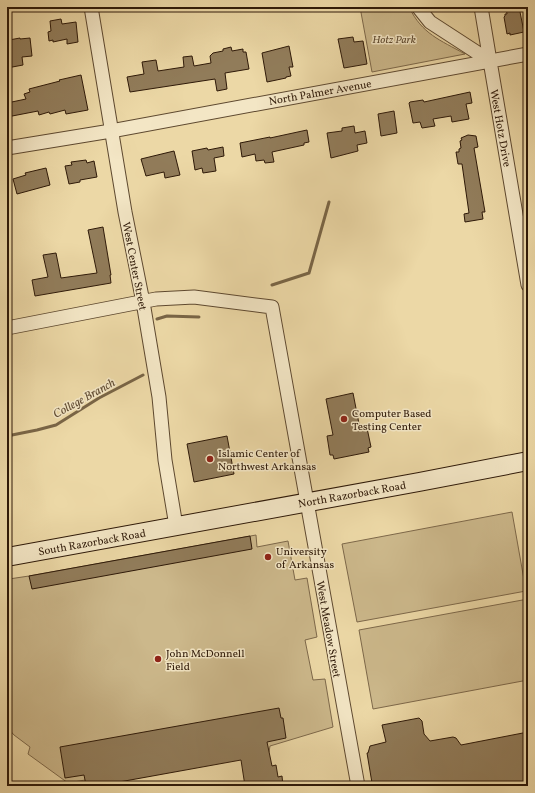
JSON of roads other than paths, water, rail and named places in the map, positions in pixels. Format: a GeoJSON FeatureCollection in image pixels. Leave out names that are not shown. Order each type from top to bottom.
{"type":"FeatureCollection","features":[{"type":"Feature","properties":{"kind":"main road","name":"North Razorback Road"},"geometry":{"type":"LineString","coordinates":[[176,526],[528,461]]}},
{"type":"Feature","properties":{"kind":"main road","name":"South Razorback Road"},"geometry":{"type":"LineString","coordinates":[[7,557],[176,526]]}},
{"type":"Feature","properties":{"kind":"street","name":"West Center Street"},"geometry":{"type":"LineString","coordinates":[[91,7],[125,212],[143,302],[159,397],[165,460],[176,526]]}},
{"type":"Feature","properties":{"kind":"street"},"geometry":{"type":"LineString","coordinates":[[418,7],[430,22],[490,61]]}},
{"type":"Feature","properties":{"kind":"street","name":"West Hotz Drive"},"geometry":{"type":"LineString","coordinates":[[481,7],[528,283]]}},
{"type":"Feature","properties":{"kind":"street","name":"North Palmer Avenue"},"geometry":{"type":"LineString","coordinates":[[7,148],[112,131],[528,54]]}},
{"type":"Feature","properties":{"kind":"street","name":"West Meadow Street"},"geometry":{"type":"LineString","coordinates":[[143,302],[163,298],[194,297],[272,307],[358,786]]}},
{"type":"Feature","properties":{"kind":"street"},"geometry":{"type":"LineString","coordinates":[[7,328],[143,302]]}},
{"type":"Feature","properties":{"kind":"waterway","name":"College Branch"},"geometry":{"type":"LineString","coordinates":[[272,285],[309,273],[329,202]]}},
{"type":"Feature","properties":{"kind":"waterway","name":"College Branch"},"geometry":{"type":"LineString","coordinates":[[157,319],[167,316],[199,317]]}},
{"type":"Feature","properties":{"kind":"waterway","name":"College Branch"},"geometry":{"type":"LineString","coordinates":[[7,436],[56,425],[99,398],[143,375]]}},
{"type":"Feature","properties":{"kind":"place","name":"Computer Based Testing Center"},"geometry":{"type":"Point","coordinates":[344,419]}},
{"type":"Feature","properties":{"kind":"place","name":"Islamic Center of Northwest Arkansas"},"geometry":{"type":"Point","coordinates":[210,459]}},
{"type":"Feature","properties":{"kind":"place","name":"University of Arkansas"},"geometry":{"type":"Point","coordinates":[268,557]}},
{"type":"Feature","properties":{"kind":"place","name":"John McDonnell Field"},"geometry":{"type":"Point","coordinates":[158,659]}},
{"type":"Feature","properties":{"kind":"park label","name":"Hotz Park"},"geometry":{"type":"Point","coordinates":[394,39]}}]}
